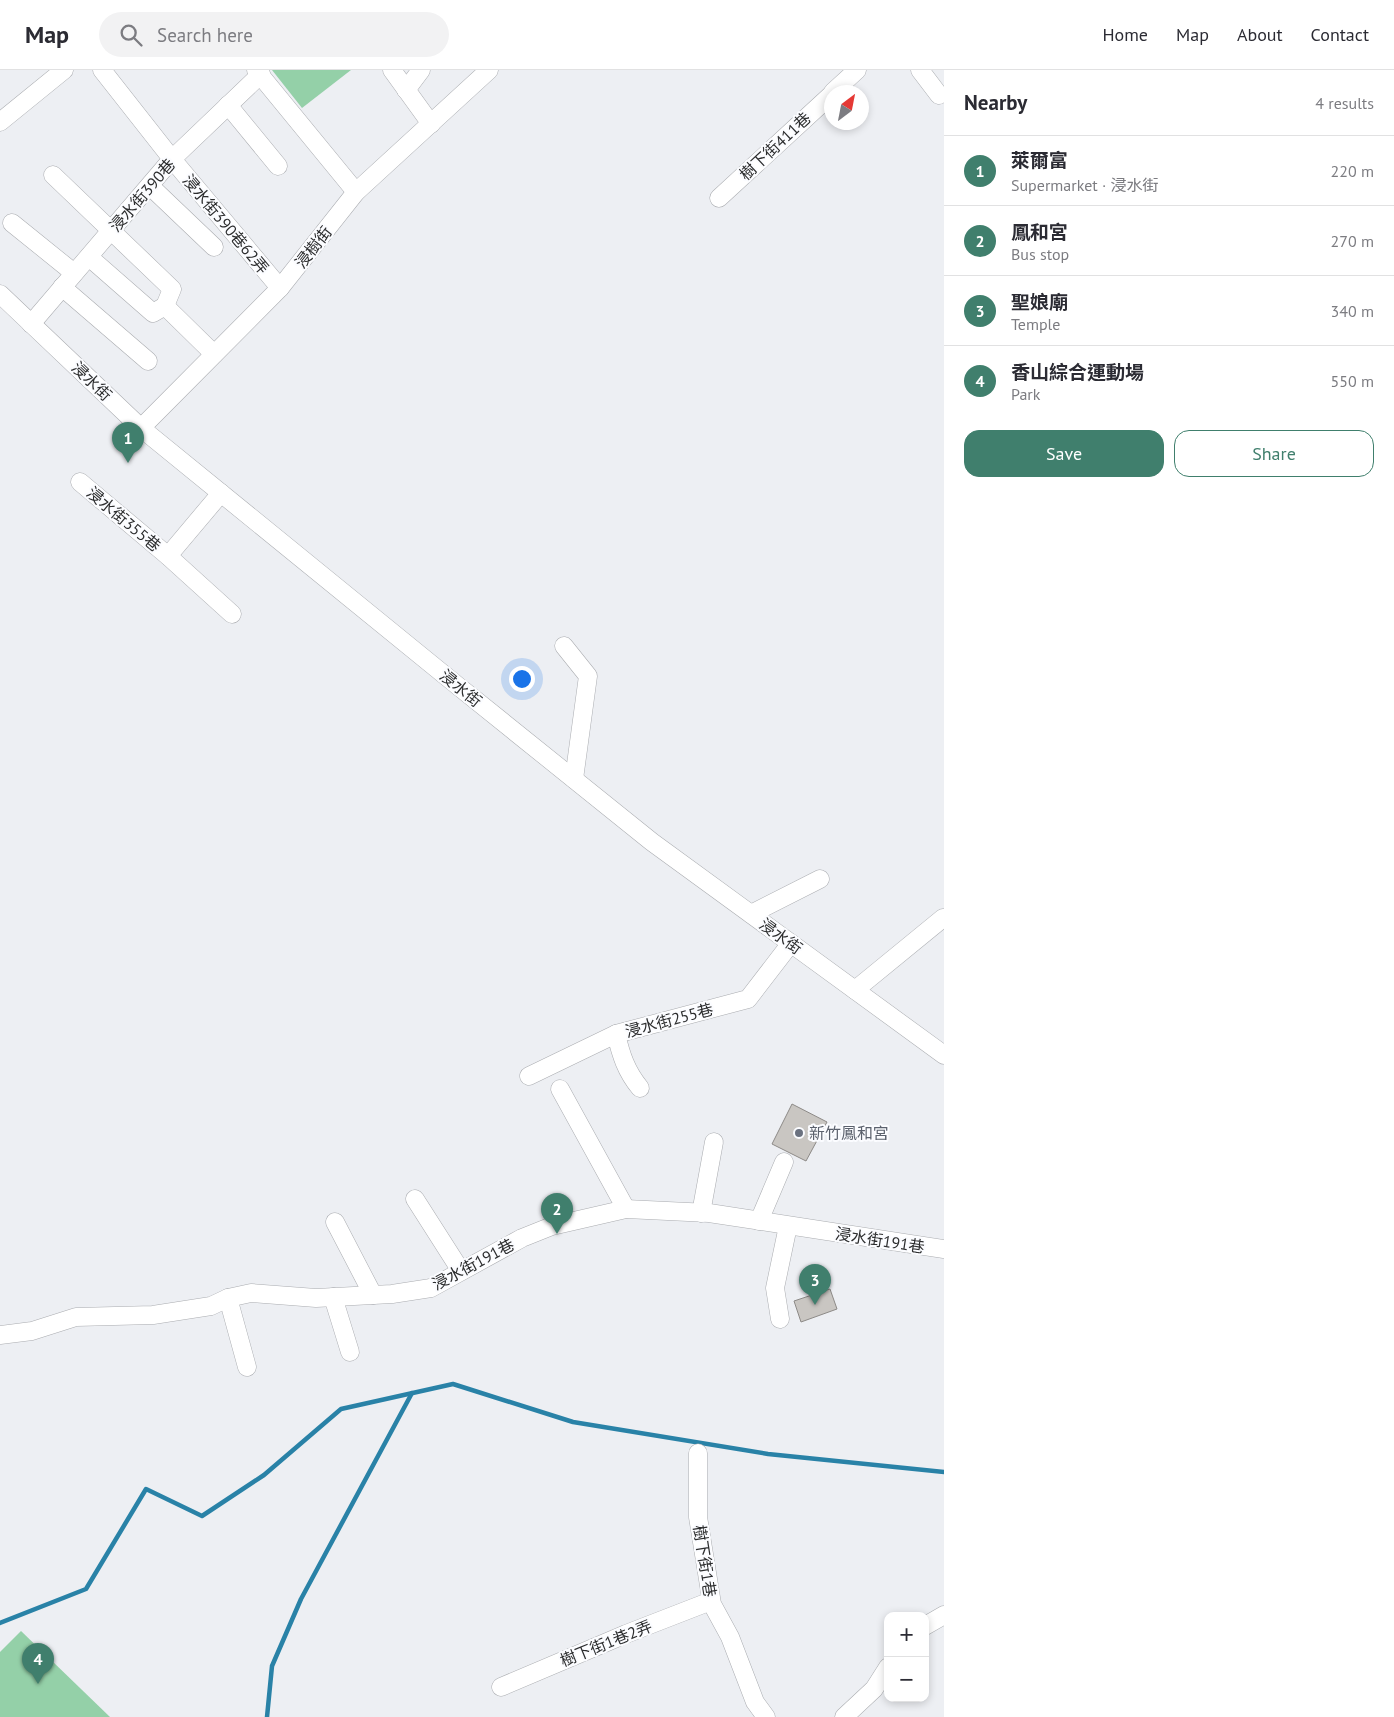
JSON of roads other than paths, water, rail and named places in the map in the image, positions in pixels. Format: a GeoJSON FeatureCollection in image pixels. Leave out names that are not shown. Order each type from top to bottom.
{"type":"FeatureCollection","features":[{"type":"Feature","properties":{"kind":"street"},"geometry":{"type":"LineString","coordinates":[[1,120],[64,70]]}},
{"type":"Feature","properties":{"kind":"street","name":"浸水街390巷62弄"},"geometry":{"type":"LineString","coordinates":[[102,70],[172,160],[280,288]]}},
{"type":"Feature","properties":{"kind":"street"},"geometry":{"type":"LineString","coordinates":[[392,70],[431,124]]}},
{"type":"Feature","properties":{"kind":"street"},"geometry":{"type":"LineString","coordinates":[[406,90],[421,70]]}},
{"type":"Feature","properties":{"kind":"street","name":"浸樹街"},"geometry":{"type":"LineString","coordinates":[[141,428],[280,288],[356,192],[489,70]]}},
{"type":"Feature","properties":{"kind":"street","name":"樹下街411巷"},"geometry":{"type":"LineString","coordinates":[[841,85],[857,70]]}},
{"type":"Feature","properties":{"kind":"street"},"geometry":{"type":"LineString","coordinates":[[920,70],[939,95]]}},
{"type":"Feature","properties":{"kind":"street"},"geometry":{"type":"LineString","coordinates":[[259,72],[356,192]]}},
{"type":"Feature","properties":{"kind":"street","name":"浸水街390巷"},"geometry":{"type":"LineString","coordinates":[[31,324],[172,160],[259,72]]}},
{"type":"Feature","properties":{"kind":"street","name":"樹下街411巷"},"geometry":{"type":"LineString","coordinates":[[719,198],[824,100]]}},
{"type":"Feature","properties":{"kind":"street"},"geometry":{"type":"LineString","coordinates":[[228,105],[278,166]]}},
{"type":"Feature","properties":{"kind":"street"},"geometry":{"type":"LineString","coordinates":[[53,175],[110,232],[163,302],[214,354]]}},
{"type":"Feature","properties":{"kind":"street"},"geometry":{"type":"LineString","coordinates":[[150,186],[214,246]]}},
{"type":"Feature","properties":{"kind":"street"},"geometry":{"type":"LineString","coordinates":[[12,223],[74,273]]}},
{"type":"Feature","properties":{"kind":"street"},"geometry":{"type":"LineString","coordinates":[[89,257],[163,302]]}},
{"type":"Feature","properties":{"kind":"street"},"geometry":{"type":"LineString","coordinates":[[62,287],[148,361]]}},
{"type":"Feature","properties":{"kind":"street","name":"浸水街"},"geometry":{"type":"LineString","coordinates":[[0,294],[141,428],[652,842],[944,1055]]}},
{"type":"Feature","properties":{"kind":"street","name":"浸水街355巷"},"geometry":{"type":"LineString","coordinates":[[80,482],[168,556],[232,614]]}},
{"type":"Feature","properties":{"kind":"street","name":"浸水街355巷"},"geometry":{"type":"LineString","coordinates":[[168,556],[221,493]]}},
{"type":"Feature","properties":{"kind":"street"},"geometry":{"type":"LineString","coordinates":[[564,646],[588,676],[574,779]]}},
{"type":"Feature","properties":{"kind":"street"},"geometry":{"type":"LineString","coordinates":[[751,914],[820,879]]}},
{"type":"Feature","properties":{"kind":"street"},"geometry":{"type":"LineString","coordinates":[[855,990],[942,918]]}},
{"type":"Feature","properties":{"kind":"street","name":"浸水街255巷"},"geometry":{"type":"LineString","coordinates":[[529,1076],[616,1034],[748,999],[791,943]]}},
{"type":"Feature","properties":{"kind":"street"},"geometry":{"type":"LineString","coordinates":[[616,1034],[622,1060],[628,1073],[640,1088]]}},
{"type":"Feature","properties":{"kind":"street"},"geometry":{"type":"LineString","coordinates":[[560,1088],[626,1209]]}},
{"type":"Feature","properties":{"kind":"street"},"geometry":{"type":"LineString","coordinates":[[701,1213],[714,1142]]}},
{"type":"Feature","properties":{"kind":"street"},"geometry":{"type":"LineString","coordinates":[[758,1221],[784,1162]]}},
{"type":"Feature","properties":{"kind":"street"},"geometry":{"type":"LineString","coordinates":[[415,1199],[461,1271]]}},
{"type":"Feature","properties":{"kind":"street","name":"浸水街191巷"},"geometry":{"type":"LineString","coordinates":[[0,1335],[32,1330],[76,1317],[153,1315],[211,1306],[228,1298],[251,1293],[316,1298],[373,1295],[431,1288],[522,1238],[552,1226],[626,1209],[701,1213],[944,1249]]}},
{"type":"Feature","properties":{"kind":"street"},"geometry":{"type":"LineString","coordinates":[[335,1222],[373,1295]]}},
{"type":"Feature","properties":{"kind":"street"},"geometry":{"type":"LineString","coordinates":[[780,1319],[775,1288],[788,1226]]}},
{"type":"Feature","properties":{"kind":"street"},"geometry":{"type":"LineString","coordinates":[[333,1297],[350,1352]]}},
{"type":"Feature","properties":{"kind":"street"},"geometry":{"type":"LineString","coordinates":[[228,1298],[247,1367]]}},
{"type":"Feature","properties":{"kind":"street","name":"樹下街1巷"},"geometry":{"type":"LineString","coordinates":[[698,1453],[698,1517],[711,1601],[730,1637],[755,1702],[766,1717]]}},
{"type":"Feature","properties":{"kind":"street","name":"樹下街1巷2弄"},"geometry":{"type":"LineString","coordinates":[[501,1687],[626,1634],[711,1601]]}},
{"type":"Feature","properties":{"kind":"street"},"geometry":{"type":"LineString","coordinates":[[929,1624],[944,1615]]}},
{"type":"Feature","properties":{"kind":"street"},"geometry":{"type":"LineString","coordinates":[[844,1717],[874,1689],[884,1673]]}},
{"type":"Feature","properties":{"kind":"waterway"},"geometry":{"type":"LineString","coordinates":[[0,1623],[86,1589],[146,1489],[202,1516],[264,1475],[341,1409],[453,1384],[573,1422],[768,1454],[944,1472]]}},
{"type":"Feature","properties":{"kind":"waterway"},"geometry":{"type":"LineString","coordinates":[[267,1717],[272,1666],[301,1599],[412,1393]]}},
{"type":"Feature","properties":{"kind":"place","name":"萊爾富"},"geometry":{"type":"Point","coordinates":[128,463]}},
{"type":"Feature","properties":{"kind":"place","name":"新竹鳳和宮"},"geometry":{"type":"Point","coordinates":[799,1133]}},
{"type":"Feature","properties":{"kind":"place","name":"鳳和宮"},"geometry":{"type":"Point","coordinates":[557,1234]}},
{"type":"Feature","properties":{"kind":"place","name":"聖娘廟"},"geometry":{"type":"Point","coordinates":[815,1305]}},
{"type":"Feature","properties":{"kind":"place","name":"香山綜合運動場"},"geometry":{"type":"Point","coordinates":[38,1684]}}]}
